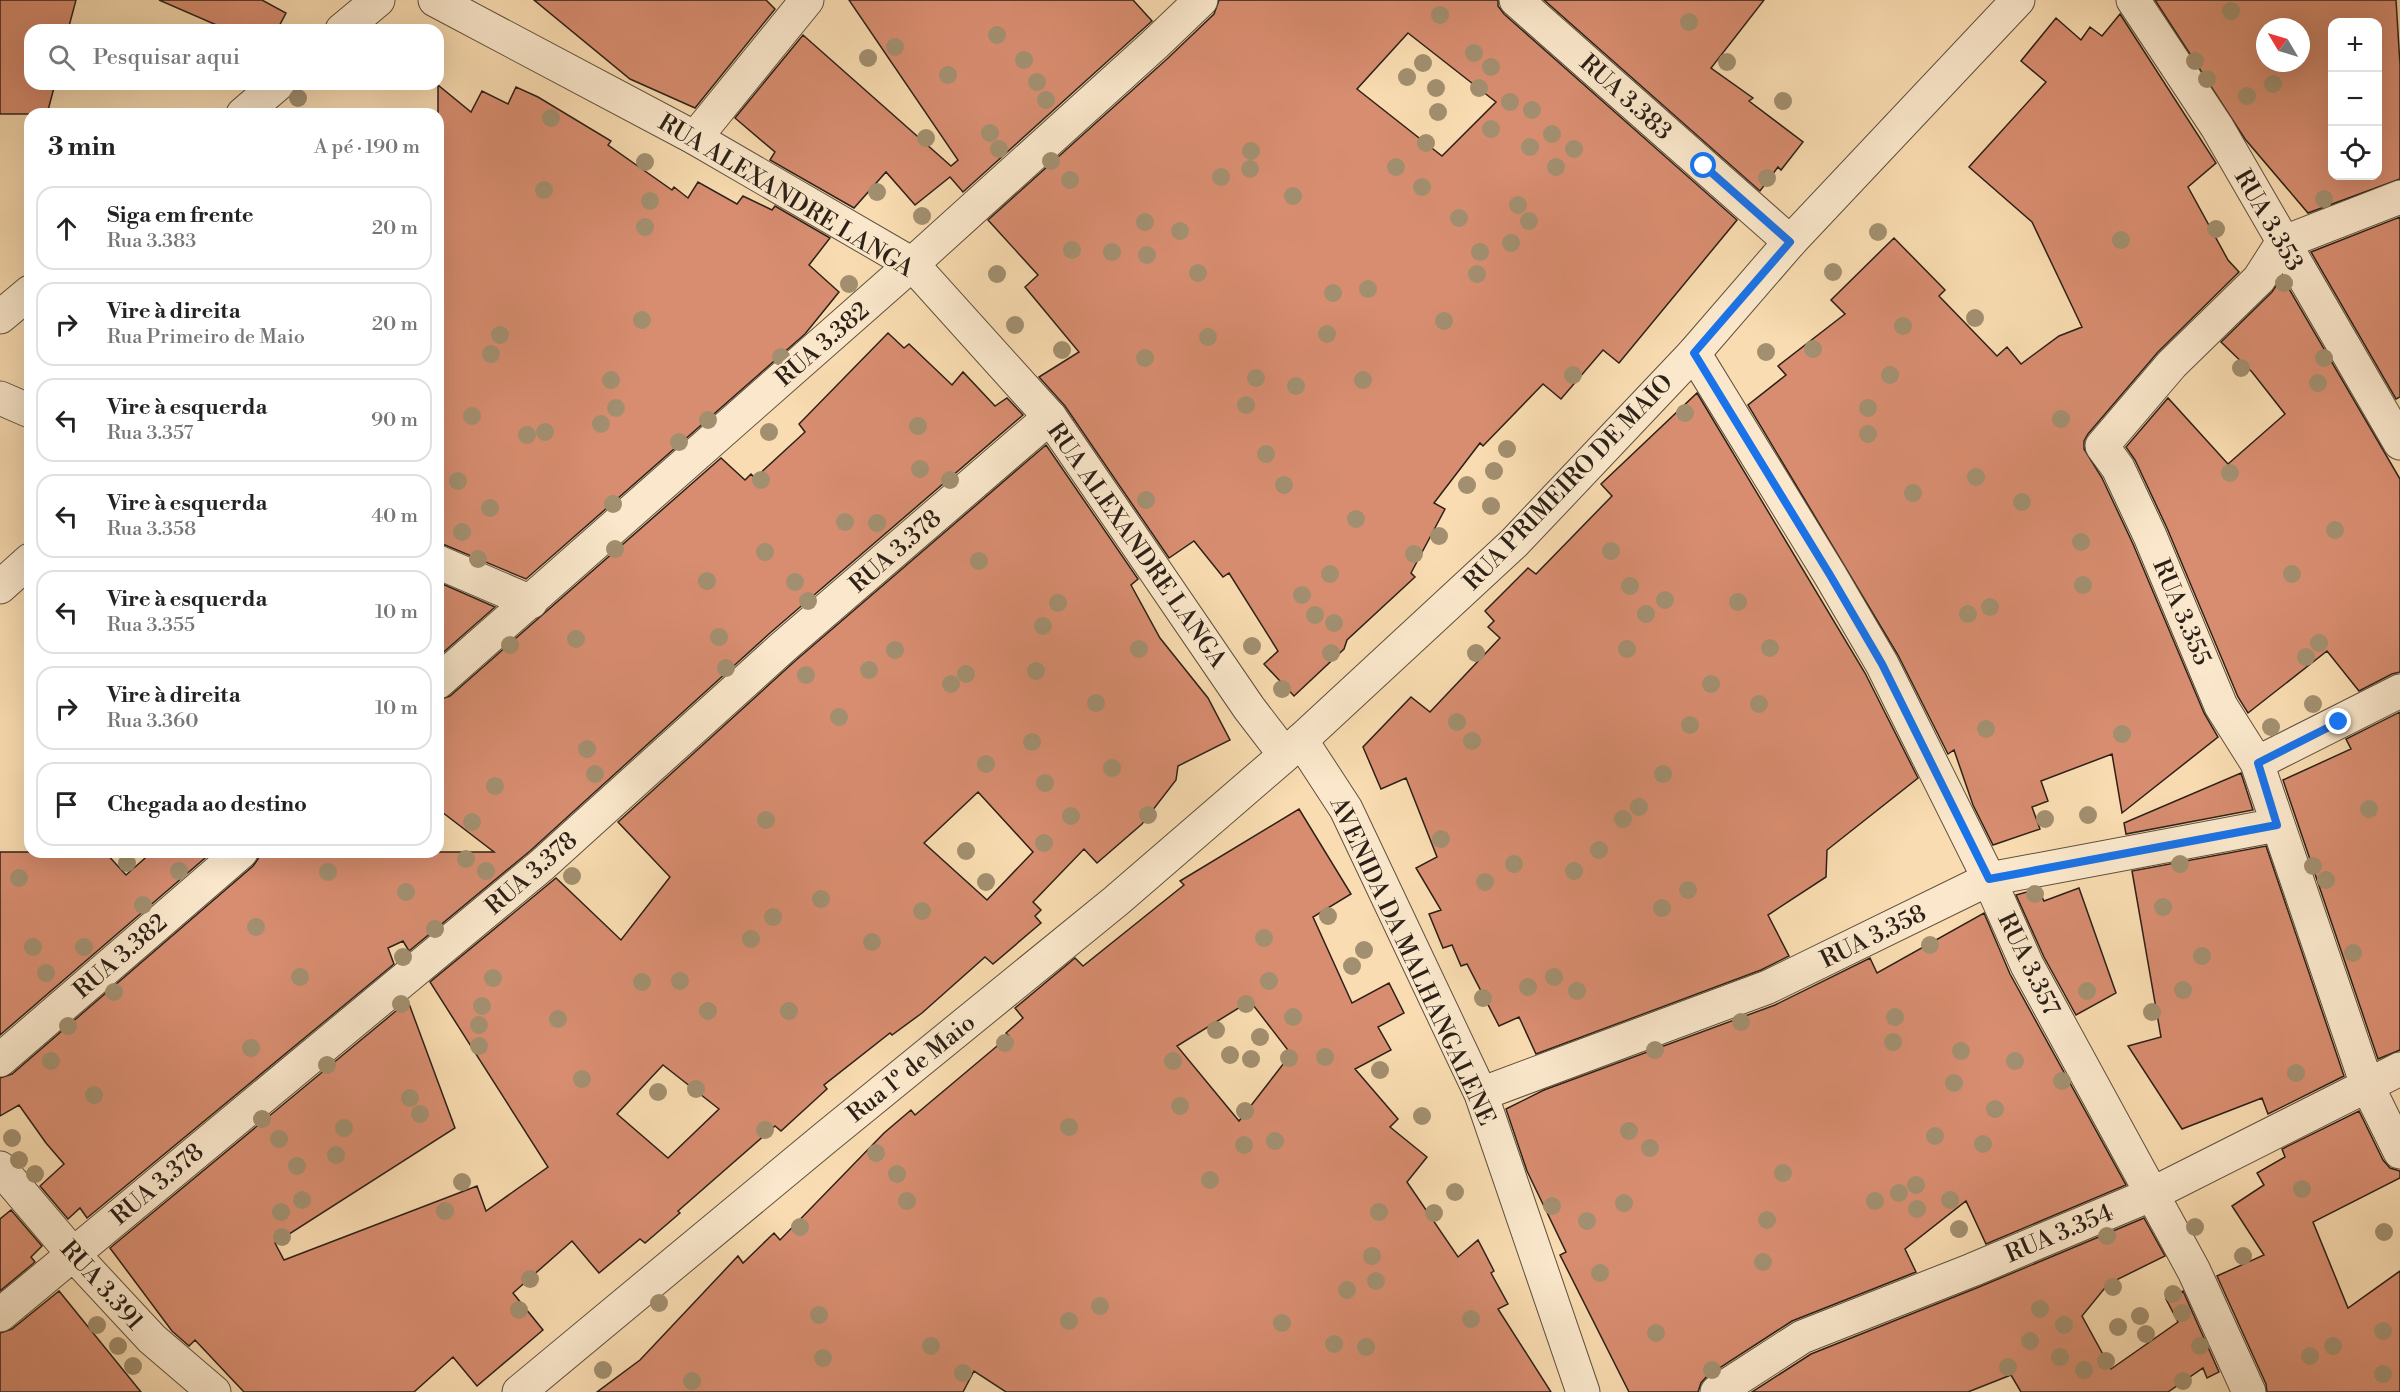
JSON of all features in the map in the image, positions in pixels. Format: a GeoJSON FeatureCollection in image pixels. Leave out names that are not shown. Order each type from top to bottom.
{"type":"FeatureCollection","features":[{"type":"Feature","properties":{"kind":"street"},"geometry":{"type":"LineString","coordinates":[[349,24],[378,0]]}},
{"type":"Feature","properties":{"kind":"street","name":"RUA ALEXANDRE LANGA"},"geometry":{"type":"LineString","coordinates":[[435,0],[695,138],[912,264],[1050,417],[1224,672],[1293,748]]}},
{"type":"Feature","properties":{"kind":"street"},"geometry":{"type":"LineString","coordinates":[[695,138],[807,0]]}},
{"type":"Feature","properties":{"kind":"street","name":"RUA 3.382"},"geometry":{"type":"LineString","coordinates":[[444,677],[912,264],[1201,0]]}},
{"type":"Feature","properties":{"kind":"street","name":"RUA 3.383"},"geometry":{"type":"LineString","coordinates":[[1516,0],[1790,242]]}},
{"type":"Feature","properties":{"kind":"street","name":"RUA PRIMEIRO DE MAIO"},"geometry":{"type":"LineString","coordinates":[[1293,748],[1514,543],[1694,353],[1790,242],[2018,0]]}},
{"type":"Feature","properties":{"kind":"street","name":"RUA 3.353"},"geometry":{"type":"LineString","coordinates":[[2133,0],[2217,127],[2282,243],[2400,442]]}},
{"type":"Feature","properties":{"kind":"street"},"geometry":{"type":"LineString","coordinates":[[250,108],[271,90]]}},
{"type":"Feature","properties":{"kind":"street"},"geometry":{"type":"LineString","coordinates":[[2282,243],[2400,197]]}},
{"type":"Feature","properties":{"kind":"street","name":"RUA 3.355"},"geometry":{"type":"LineString","coordinates":[[2282,243],[2259,279],[2172,364],[2102,446],[2118,468],[2150,536],[2222,706],[2258,763],[2277,825],[2367,1085],[2400,1152]]}},
{"type":"Feature","properties":{"kind":"street"},"geometry":{"type":"LineString","coordinates":[[0,317],[24,297]]}},
{"type":"Feature","properties":{"kind":"street","name":"RUA 3.357"},"geometry":{"type":"LineString","coordinates":[[1694,353],[1882,664],[1989,879],[2027,965],[2150,1195],[2194,1271],[2249,1392]]}},
{"type":"Feature","properties":{"kind":"street"},"geometry":{"type":"LineString","coordinates":[[0,398],[24,408]]}},
{"type":"Feature","properties":{"kind":"street","name":"RUA 3.378"},"geometry":{"type":"LineString","coordinates":[[0,1315],[542,865],[783,647],[1050,417]]}},
{"type":"Feature","properties":{"kind":"street"},"geometry":{"type":"LineString","coordinates":[[0,587],[24,565]]}},
{"type":"Feature","properties":{"kind":"street"},"geometry":{"type":"LineString","coordinates":[[444,565],[531,602]]}},
{"type":"Feature","properties":{"kind":"street"},"geometry":{"type":"LineString","coordinates":[[2258,763],[2400,691]]}},
{"type":"Feature","properties":{"kind":"street","name":"AVENIDA DA MALHANGALENE"},"geometry":{"type":"LineString","coordinates":[[1293,748],[1346,809],[1481,1094],[1583,1392]]}},
{"type":"Feature","properties":{"kind":"street","name":"Rua 1º de Maio"},"geometry":{"type":"LineString","coordinates":[[519,1392],[832,1132],[1100,915],[1293,748]]}},
{"type":"Feature","properties":{"kind":"street","name":"RUA 3.358"},"geometry":{"type":"LineString","coordinates":[[1481,1094],[1768,987],[1989,879],[2277,825]]}},
{"type":"Feature","properties":{"kind":"street","name":"RUA 3.382"},"geometry":{"type":"LineString","coordinates":[[0,1060],[234,858]]}},
{"type":"Feature","properties":{"kind":"street","name":"RUA 3.354"},"geometry":{"type":"LineString","coordinates":[[1716,1392],[1802,1337],[1972,1270],[2150,1195],[2400,1069]]}},
{"type":"Feature","properties":{"kind":"street","name":"RUA 3.391"},"geometry":{"type":"LineString","coordinates":[[0,1168],[73,1254],[152,1339],[214,1392]]}},
{"type":"Feature","properties":{"kind":"building"},"geometry":{"type":"Polygon","coordinates":[[[0,0],[76,0],[70,24],[24,24],[24,90],[53,90],[49,108],[24,108],[24,114],[0,114],[0,0]]]}},
{"type":"Feature","properties":{"kind":"building"},"geometry":{"type":"Polygon","coordinates":[[[159,0],[262,0],[286,13],[280,24],[214,24],[159,0]]]}},
{"type":"Feature","properties":{"kind":"building"},"geometry":{"type":"Polygon","coordinates":[[[534,0],[766,0],[775,9],[695,108],[630,79],[534,0]]]}},
{"type":"Feature","properties":{"kind":"building"},"geometry":{"type":"Polygon","coordinates":[[[849,0],[1133,0],[1152,21],[963,192],[950,177],[915,205],[886,172],[854,208],[770,160],[775,152],[735,118],[803,35],[951,166],[958,160],[849,0]]]}},
{"type":"Feature","properties":{"kind":"building"},"geometry":{"type":"Polygon","coordinates":[[[1219,0],[1498,0],[1498,6],[1504,14],[1737,220],[1619,363],[1603,350],[1561,399],[1543,384],[1483,446],[1480,443],[1434,503],[1445,509],[1411,573],[1415,577],[1347,640],[1344,649],[1294,696],[1264,664],[1278,651],[1229,573],[1223,577],[1194,541],[1169,558],[1065,406],[1039,377],[1079,352],[1025,287],[1038,275],[988,220],[1214,14],[1219,0]],[[1408,33],[1357,89],[1442,156],[1496,102],[1408,33]]]}},
{"type":"Feature","properties":{"kind":"building"},"geometry":{"type":"Polygon","coordinates":[[[1544,0],[1764,0],[1711,68],[1753,98],[1749,101],[1803,142],[1781,170],[1778,167],[1760,191],[1544,0]]]}},
{"type":"Feature","properties":{"kind":"building"},"geometry":{"type":"Polygon","coordinates":[[[2155,0],[2396,0],[2400,65],[2400,179],[2308,213],[2245,139],[2155,0]]]}},
{"type":"Feature","properties":{"kind":"building"},"geometry":{"type":"Polygon","coordinates":[[[2120,14],[2216,163],[2188,187],[2228,260],[2239,272],[2158,352],[2088,434],[2084,441],[2084,449],[2102,478],[2133,544],[2204,713],[2218,737],[2122,813],[2112,754],[2041,781],[2048,801],[2032,807],[2040,829],[1993,845],[1973,805],[1954,750],[1948,754],[1898,655],[1748,405],[1786,375],[1778,366],[1845,314],[1831,300],[1894,238],[1945,290],[1939,296],[1997,356],[2007,347],[2021,364],[2059,336],[2082,327],[2032,222],[1969,167],[2046,82],[2021,61],[2056,18],[2081,40],[2090,27],[2102,36],[2120,14]]]}},
{"type":"Feature","properties":{"kind":"building"},"geometry":{"type":"Polygon","coordinates":[[[516,87],[538,97],[611,141],[608,145],[672,190],[674,187],[688,198],[698,182],[737,204],[743,196],[772,210],[775,206],[830,238],[809,265],[839,292],[805,334],[526,579],[444,545],[444,108],[438,108],[438,90],[444,90],[471,112],[482,91],[508,104],[516,87]]]}},
{"type":"Feature","properties":{"kind":"building"},"geometry":{"type":"Polygon","coordinates":[[[2400,217],[2400,397],[2396,399],[2311,252],[2400,217]]]}},
{"type":"Feature","properties":{"kind":"building"},"geometry":{"type":"Polygon","coordinates":[[[2282,277],[2400,479],[2400,672],[2359,691],[2327,651],[2248,713],[2238,697],[2167,528],[2135,460],[2126,447],[2168,398],[2228,464],[2285,414],[2252,372],[2221,342],[2272,292],[2282,277]]]}},
{"type":"Feature","properties":{"kind":"building"},"geometry":{"type":"Polygon","coordinates":[[[888,333],[904,348],[909,344],[952,385],[963,372],[995,406],[1007,398],[1023,415],[770,633],[530,851],[409,951],[403,941],[388,948],[394,964],[87,1218],[80,1208],[68,1219],[40,1186],[64,1164],[19,1105],[0,1116],[0,1078],[12,1074],[253,866],[258,858],[444,858],[444,852],[494,852],[444,814],[444,698],[450,696],[721,458],[745,480],[751,474],[755,478],[805,432],[799,424],[888,333]]]}},
{"type":"Feature","properties":{"kind":"building"},"geometry":{"type":"Polygon","coordinates":[[[1697,393],[1865,673],[1918,778],[1827,850],[1826,877],[1768,915],[1789,956],[1761,970],[1536,1054],[1519,1017],[1499,1026],[1467,964],[1461,966],[1452,945],[1443,948],[1429,914],[1441,910],[1416,868],[1437,857],[1406,778],[1381,789],[1363,747],[1411,697],[1430,712],[1500,638],[1488,627],[1494,621],[1485,611],[1528,568],[1536,574],[1612,496],[1601,484],[1697,393]]]}},
{"type":"Feature","properties":{"kind":"building"},"geometry":{"type":"Polygon","coordinates":[[[1046,445],[1138,579],[1131,585],[1160,638],[1208,698],[1230,740],[1178,766],[1176,780],[1142,824],[1097,863],[1084,849],[1033,902],[1041,910],[1035,916],[1041,923],[993,964],[985,957],[922,1013],[892,1035],[890,1033],[824,1085],[827,1089],[781,1131],[775,1126],[645,1243],[640,1239],[599,1273],[572,1241],[513,1293],[543,1330],[477,1386],[453,1357],[414,1392],[244,1392],[195,1340],[189,1346],[172,1331],[110,1248],[408,1001],[455,1128],[275,1243],[284,1260],[477,1186],[486,1211],[548,1167],[430,982],[556,878],[621,940],[670,877],[618,822],[795,661],[1046,445]],[[978,792],[924,843],[987,900],[1033,852],[978,792]],[[663,1065],[617,1114],[668,1158],[719,1109],[663,1065]]]}},
{"type":"Feature","properties":{"kind":"building"},"geometry":{"type":"Polygon","coordinates":[[[444,585],[495,607],[444,652],[444,585]]]}},
{"type":"Feature","properties":{"kind":"building"},"geometry":{"type":"Polygon","coordinates":[[[2400,712],[2400,1050],[2378,1059],[2283,780],[2351,749],[2346,739],[2400,712]]]}},
{"type":"Feature","properties":{"kind":"building"},"geometry":{"type":"Polygon","coordinates":[[[2241,773],[2253,810],[2126,834],[2124,823],[2241,773]]]}},
{"type":"Feature","properties":{"kind":"building"},"geometry":{"type":"Polygon","coordinates":[[[1299,809],[1351,894],[1313,917],[1352,1003],[1389,983],[1404,1013],[1378,1027],[1391,1050],[1355,1069],[1398,1119],[1390,1127],[1427,1157],[1407,1182],[1458,1257],[1478,1240],[1494,1271],[1491,1273],[1508,1304],[1498,1309],[1551,1392],[1006,1392],[974,1371],[963,1392],[597,1392],[640,1360],[738,1256],[743,1263],[774,1233],[780,1240],[884,1133],[911,1110],[915,1115],[1009,1036],[1006,1033],[1023,1018],[1015,1008],[1075,958],[1083,966],[1184,885],[1180,881],[1299,809]],[[1250,1001],[1177,1046],[1239,1121],[1291,1054],[1250,1001]]]}},
{"type":"Feature","properties":{"kind":"building"},"geometry":{"type":"Polygon","coordinates":[[[2266,846],[2344,1076],[2268,1114],[2262,1098],[2182,1129],[2128,1046],[2161,1037],[2132,871],[2266,846]]]}},
{"type":"Feature","properties":{"kind":"building"},"geometry":{"type":"Polygon","coordinates":[[[0,852],[24,852],[24,858],[110,858],[126,875],[145,858],[205,858],[0,1035],[0,852]]]}},
{"type":"Feature","properties":{"kind":"building"},"geometry":{"type":"Polygon","coordinates":[[[2079,888],[2116,993],[2076,1015],[2044,957],[2016,895],[2038,889],[2044,901],[2079,888]]]}},
{"type":"Feature","properties":{"kind":"building"},"geometry":{"type":"Polygon","coordinates":[[[1984,913],[2010,974],[2126,1185],[1986,1244],[1966,1201],[1905,1249],[1916,1272],[1792,1321],[1707,1376],[1698,1392],[1629,1392],[1560,1255],[1566,1252],[1527,1171],[1506,1109],[1544,1090],[1775,1005],[1870,958],[1877,973],[1984,913]]]}},
{"type":"Feature","properties":{"kind":"building"},"geometry":{"type":"Polygon","coordinates":[[[2359,1111],[2383,1160],[2390,1168],[2400,1171],[2400,1178],[2313,1222],[2348,1308],[2400,1271],[2400,1392],[2267,1392],[2266,1384],[2217,1276],[2264,1255],[2232,1206],[2264,1185],[2257,1173],[2285,1157],[2282,1149],[2359,1111]]]}},
{"type":"Feature","properties":{"kind":"building"},"geometry":{"type":"Polygon","coordinates":[[[11,1210],[42,1246],[31,1257],[35,1262],[0,1291],[0,1219],[11,1210]]]}},
{"type":"Feature","properties":{"kind":"building"},"geometry":{"type":"Polygon","coordinates":[[[2144,1218],[2165,1256],[2108,1284],[2082,1316],[2111,1369],[2178,1322],[2166,1299],[2183,1291],[2219,1372],[2207,1378],[2203,1368],[2168,1392],[2021,1392],[2011,1375],[1968,1392],[1752,1392],[1811,1354],[2144,1218]]]}},
{"type":"Feature","properties":{"kind":"building"},"geometry":{"type":"Polygon","coordinates":[[[59,1291],[141,1392],[0,1392],[0,1333],[12,1329],[59,1291]]]}},
{"type":"Feature","properties":{"kind":"route"},"geometry":{"type":"LineString","coordinates":[[1704,166],[1790,242],[1694,353],[1882,664],[1989,879],[2277,825],[2258,763],[2339,722]]}}]}
